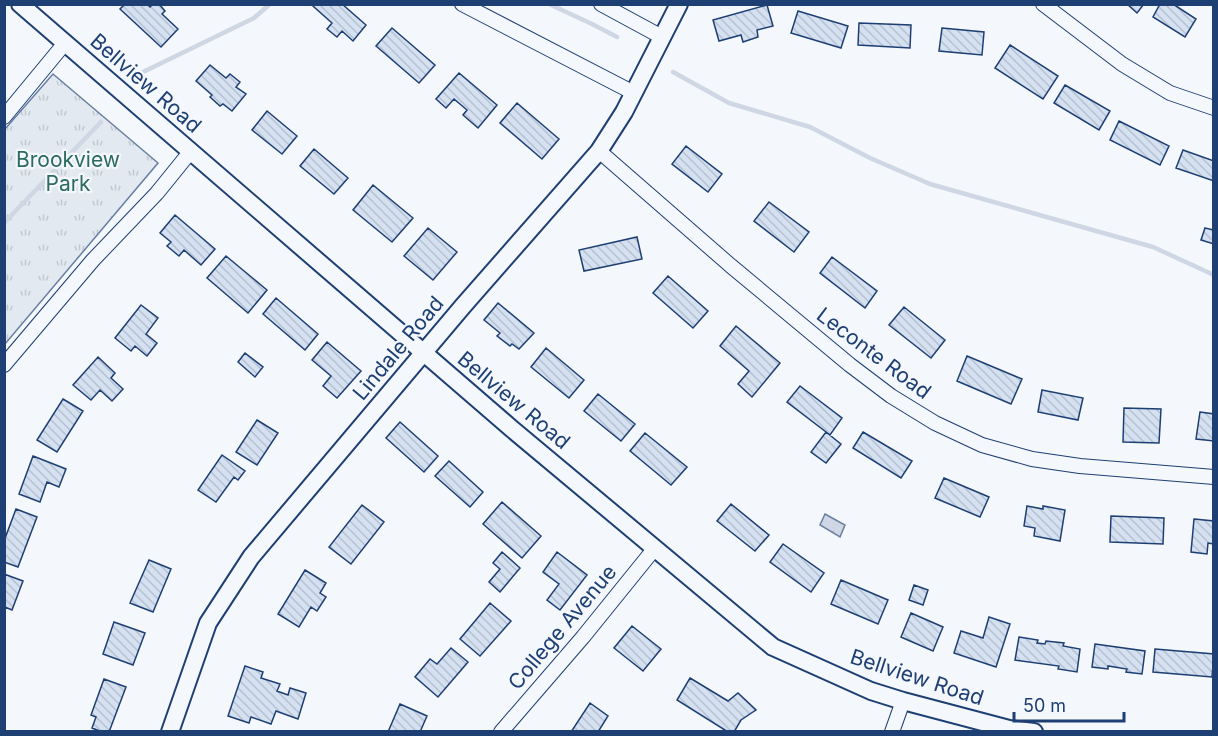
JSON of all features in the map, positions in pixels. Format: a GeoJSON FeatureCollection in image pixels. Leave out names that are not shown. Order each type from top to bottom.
{"type":"FeatureCollection","features":[{"type":"Feature","properties":{"kind":"street","name":"Bellview Road"},"geometry":{"type":"LineString","coordinates":[[20,4],[521,437],[773,646],[871,691],[1009,729],[1034,732]]}},
{"type":"Feature","properties":{"kind":"street"},"geometry":{"type":"LineString","coordinates":[[462,4],[634,93]]}},
{"type":"Feature","properties":{"kind":"street"},"geometry":{"type":"LineString","coordinates":[[601,4],[663,37]]}},
{"type":"Feature","properties":{"kind":"street","name":"Lindale Road"},"geometry":{"type":"LineString","coordinates":[[170,732],[208,623],[250,557],[599,151],[624,112],[679,4]]}},
{"type":"Feature","properties":{"kind":"street"},"geometry":{"type":"LineString","coordinates":[[1043,4],[1122,64],[1170,93],[1214,108]]}},
{"type":"Feature","properties":{"kind":"street"},"geometry":{"type":"LineString","coordinates":[[4,117],[65,43]]}},
{"type":"Feature","properties":{"kind":"street"},"geometry":{"type":"LineString","coordinates":[[4,365],[93,260],[157,193],[191,151]]}},
{"type":"Feature","properties":{"kind":"street","name":"Leconte Road"},"geometry":{"type":"LineString","coordinates":[[599,151],[731,266],[850,365],[891,396],[935,423],[982,445],[1032,459],[1080,466],[1214,477]]}},
{"type":"Feature","properties":{"kind":"street","name":"College Avenue"},"geometry":{"type":"LineString","coordinates":[[501,732],[584,637],[655,548]]}},
{"type":"Feature","properties":{"kind":"street"},"geometry":{"type":"LineString","coordinates":[[892,732],[903,701]]}},
{"type":"Feature","properties":{"kind":"green space","name":"Brookview Park"},"geometry":{"type":"Polygon","coordinates":[[[53,74],[158,163],[5,344],[5,129],[53,74]]]}},
{"type":"Feature","properties":{"kind":"water"},"geometry":{"type":"Polygon","coordinates":[[[825,514],[845,525],[840,537],[820,525],[825,514]]]}},
{"type":"Feature","properties":{"kind":"building"},"geometry":{"type":"Polygon","coordinates":[[[125,4],[147,4],[150,7],[153,4],[159,4],[165,11],[162,14],[178,29],[161,47],[120,9],[125,4]]]}},
{"type":"Feature","properties":{"kind":"building"},"geometry":{"type":"Polygon","coordinates":[[[314,4],[342,4],[366,25],[353,41],[342,31],[337,37],[327,29],[332,23],[313,6],[314,4]]]}},
{"type":"Feature","properties":{"kind":"building"},"geometry":{"type":"Polygon","coordinates":[[[1127,4],[1144,4],[1137,13],[1127,4]]]}},
{"type":"Feature","properties":{"kind":"building"},"geometry":{"type":"Polygon","coordinates":[[[1160,4],[1173,4],[1196,19],[1185,37],[1153,17],[1160,4]]]}},
{"type":"Feature","properties":{"kind":"building"},"geometry":{"type":"Polygon","coordinates":[[[767,5],[773,26],[757,30],[758,37],[743,42],[741,35],[719,41],[713,20],[767,5]]]}},
{"type":"Feature","properties":{"kind":"building"},"geometry":{"type":"Polygon","coordinates":[[[798,11],[848,26],[841,48],[791,33],[798,11]]]}},
{"type":"Feature","properties":{"kind":"building"},"geometry":{"type":"Polygon","coordinates":[[[859,23],[911,25],[910,48],[858,45],[859,23]]]}},
{"type":"Feature","properties":{"kind":"building"},"geometry":{"type":"Polygon","coordinates":[[[392,28],[435,65],[419,83],[376,46],[392,28]]]}},
{"type":"Feature","properties":{"kind":"building"},"geometry":{"type":"Polygon","coordinates":[[[942,28],[984,32],[982,55],[939,51],[942,28]]]}},
{"type":"Feature","properties":{"kind":"building"},"geometry":{"type":"Polygon","coordinates":[[[1010,45],[1058,76],[1043,99],[995,68],[1010,45]]]}},
{"type":"Feature","properties":{"kind":"building"},"geometry":{"type":"Polygon","coordinates":[[[210,65],[226,78],[230,74],[240,82],[236,87],[246,94],[232,111],[223,104],[220,106],[210,97],[212,95],[196,81],[210,65]]]}},
{"type":"Feature","properties":{"kind":"building"},"geometry":{"type":"Polygon","coordinates":[[[459,73],[497,105],[478,128],[463,115],[467,110],[454,99],[446,108],[436,99],[459,73]]]}},
{"type":"Feature","properties":{"kind":"building"},"geometry":{"type":"Polygon","coordinates":[[[1065,85],[1110,111],[1099,130],[1054,103],[1065,85]]]}},
{"type":"Feature","properties":{"kind":"building"},"geometry":{"type":"Polygon","coordinates":[[[517,103],[559,139],[542,159],[500,123],[517,103]]]}},
{"type":"Feature","properties":{"kind":"building"},"geometry":{"type":"Polygon","coordinates":[[[267,111],[297,136],[282,154],[252,130],[267,111]]]}},
{"type":"Feature","properties":{"kind":"building"},"geometry":{"type":"Polygon","coordinates":[[[1119,121],[1169,146],[1160,165],[1110,140],[1119,121]]]}},
{"type":"Feature","properties":{"kind":"building"},"geometry":{"type":"Polygon","coordinates":[[[686,146],[722,174],[708,192],[672,164],[686,146]]]}},
{"type":"Feature","properties":{"kind":"building"},"geometry":{"type":"Polygon","coordinates":[[[314,149],[348,178],[334,194],[300,166],[314,149]]]}},
{"type":"Feature","properties":{"kind":"building"},"geometry":{"type":"Polygon","coordinates":[[[1183,150],[1214,161],[1214,181],[1176,168],[1183,150]]]}},
{"type":"Feature","properties":{"kind":"building"},"geometry":{"type":"Polygon","coordinates":[[[373,185],[413,218],[392,242],[353,210],[373,185]]]}},
{"type":"Feature","properties":{"kind":"building"},"geometry":{"type":"Polygon","coordinates":[[[769,202],[809,232],[794,252],[754,221],[769,202]]]}},
{"type":"Feature","properties":{"kind":"building"},"geometry":{"type":"Polygon","coordinates":[[[175,215],[215,249],[201,265],[184,250],[179,256],[167,246],[171,242],[160,233],[175,215]]]}},
{"type":"Feature","properties":{"kind":"building"},"geometry":{"type":"Polygon","coordinates":[[[428,228],[457,252],[433,280],[404,256],[428,228]]]}},
{"type":"Feature","properties":{"kind":"building"},"geometry":{"type":"Polygon","coordinates":[[[1205,228],[1214,230],[1214,244],[1201,240],[1205,228]]]}},
{"type":"Feature","properties":{"kind":"building"},"geometry":{"type":"Polygon","coordinates":[[[637,237],[642,259],[584,271],[579,250],[637,237]]]}},
{"type":"Feature","properties":{"kind":"building"},"geometry":{"type":"Polygon","coordinates":[[[226,256],[267,290],[248,313],[207,278],[226,256]]]}},
{"type":"Feature","properties":{"kind":"building"},"geometry":{"type":"Polygon","coordinates":[[[832,257],[877,291],[865,308],[820,273],[832,257]]]}},
{"type":"Feature","properties":{"kind":"building"},"geometry":{"type":"Polygon","coordinates":[[[668,276],[708,311],[693,328],[653,293],[668,276]]]}},
{"type":"Feature","properties":{"kind":"building"},"geometry":{"type":"Polygon","coordinates":[[[276,298],[318,334],[305,350],[263,314],[276,298]]]}},
{"type":"Feature","properties":{"kind":"building"},"geometry":{"type":"Polygon","coordinates":[[[498,303],[534,333],[519,349],[512,344],[510,346],[497,336],[500,333],[484,320],[498,303]]]}},
{"type":"Feature","properties":{"kind":"building"},"geometry":{"type":"Polygon","coordinates":[[[141,305],[158,318],[146,334],[157,343],[147,356],[135,346],[131,351],[115,338],[141,305]]]}},
{"type":"Feature","properties":{"kind":"building"},"geometry":{"type":"Polygon","coordinates":[[[904,307],[945,340],[931,358],[889,325],[904,307]]]}},
{"type":"Feature","properties":{"kind":"building"},"geometry":{"type":"Polygon","coordinates":[[[736,326],[780,363],[752,397],[738,384],[749,371],[720,346],[736,326]]]}},
{"type":"Feature","properties":{"kind":"building"},"geometry":{"type":"Polygon","coordinates":[[[327,342],[361,371],[337,398],[323,386],[331,376],[312,360],[327,342]]]}},
{"type":"Feature","properties":{"kind":"building"},"geometry":{"type":"Polygon","coordinates":[[[546,348],[584,380],[569,398],[531,367],[546,348]]]}},
{"type":"Feature","properties":{"kind":"building"},"geometry":{"type":"Polygon","coordinates":[[[245,353],[263,367],[255,377],[238,362],[245,353]]]}},
{"type":"Feature","properties":{"kind":"building"},"geometry":{"type":"Polygon","coordinates":[[[967,356],[1022,379],[1011,404],[957,381],[967,356]]]}},
{"type":"Feature","properties":{"kind":"building"},"geometry":{"type":"Polygon","coordinates":[[[98,357],[115,373],[111,378],[123,389],[112,401],[100,390],[91,400],[73,385],[98,357]]]}},
{"type":"Feature","properties":{"kind":"building"},"geometry":{"type":"Polygon","coordinates":[[[800,386],[842,418],[830,435],[787,402],[800,386]]]}},
{"type":"Feature","properties":{"kind":"building"},"geometry":{"type":"Polygon","coordinates":[[[1042,390],[1083,398],[1078,420],[1038,412],[1042,390]]]}},
{"type":"Feature","properties":{"kind":"building"},"geometry":{"type":"Polygon","coordinates":[[[598,394],[635,424],[621,441],[584,411],[598,394]]]}},
{"type":"Feature","properties":{"kind":"building"},"geometry":{"type":"Polygon","coordinates":[[[63,399],[83,411],[57,452],[37,440],[63,399]]]}},
{"type":"Feature","properties":{"kind":"building"},"geometry":{"type":"Polygon","coordinates":[[[1124,408],[1161,409],[1159,443],[1123,442],[1124,408]]]}},
{"type":"Feature","properties":{"kind":"building"},"geometry":{"type":"Polygon","coordinates":[[[1200,412],[1214,414],[1214,441],[1196,439],[1200,412]]]}},
{"type":"Feature","properties":{"kind":"building"},"geometry":{"type":"Polygon","coordinates":[[[257,420],[278,433],[257,465],[236,452],[257,420]]]}},
{"type":"Feature","properties":{"kind":"building"},"geometry":{"type":"Polygon","coordinates":[[[400,422],[438,456],[424,472],[386,438],[400,422]]]}},
{"type":"Feature","properties":{"kind":"building"},"geometry":{"type":"Polygon","coordinates":[[[826,432],[841,444],[826,463],[811,452],[826,432]]]}},
{"type":"Feature","properties":{"kind":"building"},"geometry":{"type":"Polygon","coordinates":[[[863,432],[912,461],[901,478],[853,448],[863,432]]]}},
{"type":"Feature","properties":{"kind":"building"},"geometry":{"type":"Polygon","coordinates":[[[645,433],[687,467],[671,485],[630,451],[645,433]]]}},
{"type":"Feature","properties":{"kind":"building"},"geometry":{"type":"Polygon","coordinates":[[[222,455],[245,471],[238,480],[234,477],[216,502],[198,490],[222,455]]]}},
{"type":"Feature","properties":{"kind":"building"},"geometry":{"type":"Polygon","coordinates":[[[33,456],[66,469],[59,487],[47,482],[40,502],[19,494],[33,456]]]}},
{"type":"Feature","properties":{"kind":"building"},"geometry":{"type":"Polygon","coordinates":[[[449,461],[483,492],[470,507],[435,476],[449,461]]]}},
{"type":"Feature","properties":{"kind":"building"},"geometry":{"type":"Polygon","coordinates":[[[944,478],[989,497],[980,517],[935,498],[944,478]]]}},
{"type":"Feature","properties":{"kind":"building"},"geometry":{"type":"Polygon","coordinates":[[[502,502],[541,536],[522,558],[483,524],[502,502]]]}},
{"type":"Feature","properties":{"kind":"building"},"geometry":{"type":"Polygon","coordinates":[[[731,504],[769,535],[755,551],[717,521],[731,504]]]}},
{"type":"Feature","properties":{"kind":"building"},"geometry":{"type":"Polygon","coordinates":[[[362,505],[384,522],[351,564],[329,547],[362,505]]]}},
{"type":"Feature","properties":{"kind":"building"},"geometry":{"type":"Polygon","coordinates":[[[1027,506],[1065,510],[1060,541],[1034,536],[1035,528],[1024,526],[1027,506]]]}},
{"type":"Feature","properties":{"kind":"building"},"geometry":{"type":"Polygon","coordinates":[[[16,509],[37,517],[18,567],[4,562],[4,541],[16,509]]]}},
{"type":"Feature","properties":{"kind":"building"},"geometry":{"type":"Polygon","coordinates":[[[1111,516],[1164,518],[1163,544],[1110,542],[1111,516]]]}},
{"type":"Feature","properties":{"kind":"building"},"geometry":{"type":"Polygon","coordinates":[[[1194,519],[1214,521],[1214,544],[1208,543],[1207,554],[1191,552],[1194,519]]]}},
{"type":"Feature","properties":{"kind":"building"},"geometry":{"type":"Polygon","coordinates":[[[783,544],[824,573],[811,592],[770,562],[783,544]]]}},
{"type":"Feature","properties":{"kind":"building"},"geometry":{"type":"Polygon","coordinates":[[[502,552],[520,568],[500,592],[489,582],[500,569],[493,563],[502,552]]]}},
{"type":"Feature","properties":{"kind":"building"},"geometry":{"type":"Polygon","coordinates":[[[557,552],[587,575],[560,610],[547,600],[559,584],[543,572],[557,552]]]}},
{"type":"Feature","properties":{"kind":"building"},"geometry":{"type":"Polygon","coordinates":[[[149,560],[171,569],[153,612],[130,603],[149,560]]]}},
{"type":"Feature","properties":{"kind":"building"},"geometry":{"type":"Polygon","coordinates":[[[305,570],[326,583],[320,593],[326,597],[317,611],[311,607],[299,627],[278,614],[305,570]]]}},
{"type":"Feature","properties":{"kind":"building"},"geometry":{"type":"Polygon","coordinates":[[[4,574],[23,581],[12,610],[5,607],[4,610],[4,574]]]}},
{"type":"Feature","properties":{"kind":"building"},"geometry":{"type":"Polygon","coordinates":[[[841,580],[888,600],[878,624],[831,604],[841,580]]]}},
{"type":"Feature","properties":{"kind":"building"},"geometry":{"type":"Polygon","coordinates":[[[914,585],[928,590],[923,605],[909,600],[914,585]]]}},
{"type":"Feature","properties":{"kind":"building"},"geometry":{"type":"Polygon","coordinates":[[[490,603],[511,621],[480,656],[460,639],[490,603]]]}},
{"type":"Feature","properties":{"kind":"building"},"geometry":{"type":"Polygon","coordinates":[[[911,613],[943,627],[933,651],[901,637],[911,613]]]}},
{"type":"Feature","properties":{"kind":"building"},"geometry":{"type":"Polygon","coordinates":[[[989,617],[1010,624],[996,667],[954,653],[961,631],[983,638],[989,617]]]}},
{"type":"Feature","properties":{"kind":"building"},"geometry":{"type":"Polygon","coordinates":[[[114,622],[145,633],[133,665],[103,654],[114,622]]]}},
{"type":"Feature","properties":{"kind":"building"},"geometry":{"type":"Polygon","coordinates":[[[632,626],[661,649],[643,671],[614,648],[632,626]]]}},
{"type":"Feature","properties":{"kind":"building"},"geometry":{"type":"Polygon","coordinates":[[[1019,637],[1038,640],[1037,643],[1045,644],[1046,641],[1064,643],[1063,646],[1080,649],[1077,672],[1058,669],[1059,666],[1015,660],[1019,637]]]}},
{"type":"Feature","properties":{"kind":"building"},"geometry":{"type":"Polygon","coordinates":[[[1095,644],[1145,651],[1142,674],[1108,666],[1108,669],[1092,667],[1095,644]]]}},
{"type":"Feature","properties":{"kind":"building"},"geometry":{"type":"Polygon","coordinates":[[[451,648],[468,662],[438,697],[415,677],[430,659],[437,664],[451,648]]]}},
{"type":"Feature","properties":{"kind":"building"},"geometry":{"type":"Polygon","coordinates":[[[1155,649],[1214,654],[1212,677],[1153,672],[1155,649]]]}},
{"type":"Feature","properties":{"kind":"building"},"geometry":{"type":"Polygon","coordinates":[[[245,666],[263,672],[261,678],[280,684],[277,691],[288,695],[290,688],[306,693],[298,719],[276,711],[271,724],[251,717],[249,723],[228,716],[245,666]]]}},
{"type":"Feature","properties":{"kind":"building"},"geometry":{"type":"Polygon","coordinates":[[[690,678],[728,701],[738,693],[756,710],[741,720],[734,732],[728,732],[677,700],[690,678]]]}},
{"type":"Feature","properties":{"kind":"building"},"geometry":{"type":"Polygon","coordinates":[[[104,679],[126,687],[109,732],[92,728],[96,717],[91,715],[104,679]]]}},
{"type":"Feature","properties":{"kind":"building"},"geometry":{"type":"Polygon","coordinates":[[[590,703],[608,716],[598,732],[571,732],[590,703]]]}},
{"type":"Feature","properties":{"kind":"building"},"geometry":{"type":"Polygon","coordinates":[[[400,704],[427,716],[420,732],[388,732],[400,704]]]}},
{"type":"Feature","properties":{"kind":"waterway"},"geometry":{"type":"LineString","coordinates":[[143,72],[254,18],[270,4]]}},
{"type":"Feature","properties":{"kind":"waterway"},"geometry":{"type":"LineString","coordinates":[[549,4],[617,37]]}},
{"type":"Feature","properties":{"kind":"waterway"},"geometry":{"type":"LineString","coordinates":[[673,72],[729,103],[810,127],[870,158],[930,184],[1153,247],[1214,275]]}},
{"type":"Feature","properties":{"kind":"waterway"},"geometry":{"type":"LineString","coordinates":[[4,223],[101,122]]}}]}
